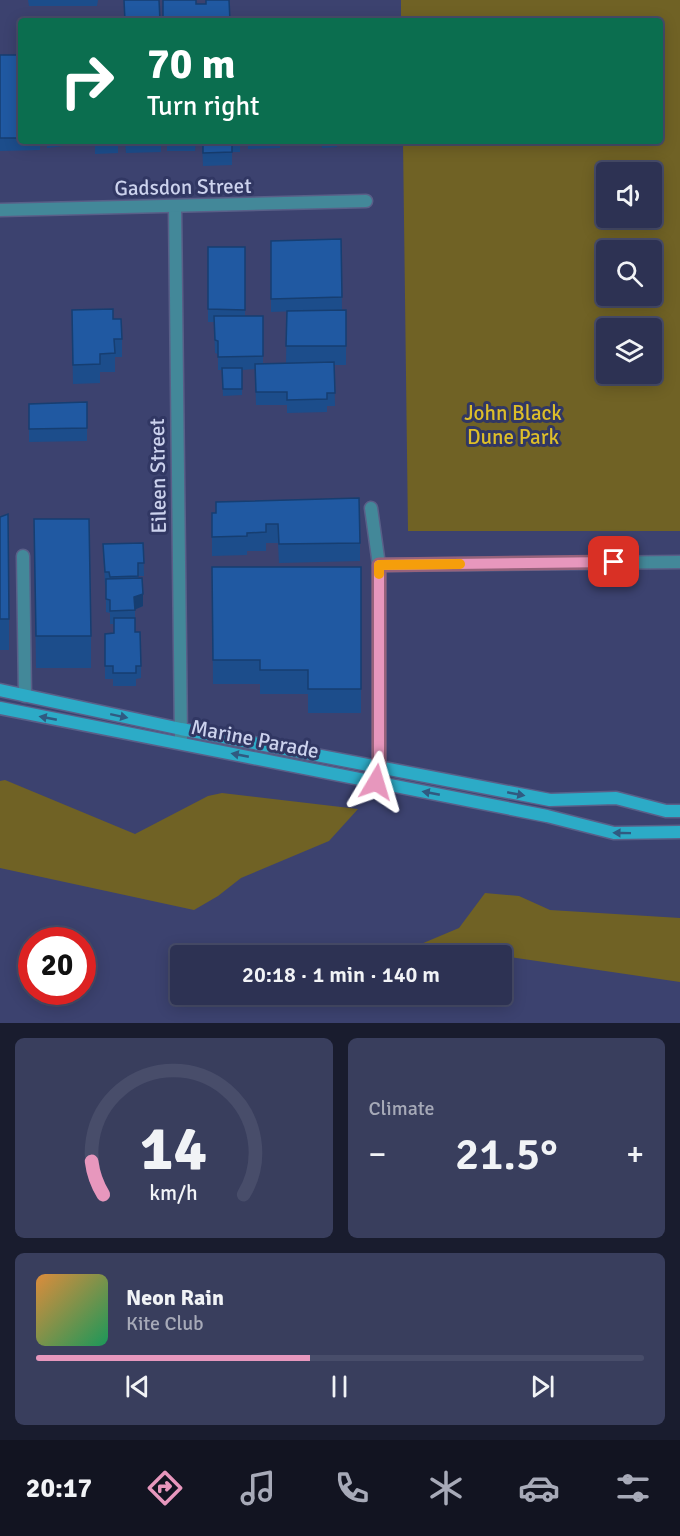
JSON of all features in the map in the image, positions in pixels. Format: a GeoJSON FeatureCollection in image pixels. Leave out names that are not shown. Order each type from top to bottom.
{"type":"FeatureCollection","features":[{"type":"Feature","properties":{"kind":"main road","name":"Marine Parade"},"geometry":{"type":"LineString","coordinates":[[0,690],[181,729],[550,800],[616,798],[666,811],[680,811]]}},
{"type":"Feature","properties":{"kind":"main road","name":"Marine Parade"},"geometry":{"type":"LineString","coordinates":[[0,708],[547,816],[614,833],[680,832]]}},
{"type":"Feature","properties":{"kind":"street","name":"Gadsdon Street"},"geometry":{"type":"LineString","coordinates":[[0,210],[366,201]]}},
{"type":"Feature","properties":{"kind":"street","name":"Eileen Street"},"geometry":{"type":"LineString","coordinates":[[175,207],[180,744]]}},
{"type":"Feature","properties":{"kind":"street"},"geometry":{"type":"LineString","coordinates":[[371,508],[379,565],[379,767],[376,782]]}},
{"type":"Feature","properties":{"kind":"street"},"geometry":{"type":"LineString","coordinates":[[23,556],[25,696]]}},
{"type":"Feature","properties":{"kind":"street"},"geometry":{"type":"LineString","coordinates":[[379,565],[680,562]]}},
{"type":"Feature","properties":{"kind":"green space","name":"John Black Dune Park"},"geometry":{"type":"Polygon","coordinates":[[[401,0],[680,0],[680,531],[408,531],[403,144],[663,144],[663,18],[401,18],[401,0]]]}},
{"type":"Feature","properties":{"kind":"green space"},"geometry":{"type":"Polygon","coordinates":[[[5,780],[135,834],[208,796],[222,793],[358,809],[329,841],[241,878],[218,896],[194,910],[0,868],[0,781],[5,780]]]}},
{"type":"Feature","properties":{"kind":"green space"},"geometry":{"type":"Polygon","coordinates":[[[485,893],[519,896],[550,910],[680,918],[680,982],[512,957],[512,945],[421,944],[459,928],[485,893]]]}},
{"type":"Feature","properties":{"kind":"building"},"geometry":{"type":"Polygon","coordinates":[[[124,0],[159,0],[160,18],[125,18],[124,0]]]}},
{"type":"Feature","properties":{"kind":"building"},"geometry":{"type":"Polygon","coordinates":[[[163,0],[196,0],[196,4],[206,4],[206,0],[229,0],[230,18],[163,18],[163,0]]]}},
{"type":"Feature","properties":{"kind":"building"},"geometry":{"type":"Polygon","coordinates":[[[0,55],[18,55],[18,138],[0,138],[0,55]]]}},
{"type":"Feature","properties":{"kind":"building"},"geometry":{"type":"Polygon","coordinates":[[[203,144],[232,144],[232,152],[203,153],[203,144]]]}},
{"type":"Feature","properties":{"kind":"building"},"geometry":{"type":"Polygon","coordinates":[[[341,239],[342,297],[271,299],[271,241],[341,239]]]}},
{"type":"Feature","properties":{"kind":"building"},"geometry":{"type":"Polygon","coordinates":[[[208,247],[245,247],[245,310],[208,309],[208,247]]]}},
{"type":"Feature","properties":{"kind":"building"},"geometry":{"type":"Polygon","coordinates":[[[113,309],[113,319],[121,319],[122,339],[114,339],[115,353],[100,354],[100,364],[73,365],[72,310],[113,309]]]}},
{"type":"Feature","properties":{"kind":"building"},"geometry":{"type":"Polygon","coordinates":[[[346,310],[346,346],[286,346],[287,311],[346,310]]]}},
{"type":"Feature","properties":{"kind":"building"},"geometry":{"type":"Polygon","coordinates":[[[214,316],[263,316],[263,356],[218,357],[214,316]]]}},
{"type":"Feature","properties":{"kind":"building"},"geometry":{"type":"Polygon","coordinates":[[[334,362],[335,393],[327,393],[327,399],[287,400],[287,392],[256,392],[255,364],[334,362]]]}},
{"type":"Feature","properties":{"kind":"building"},"geometry":{"type":"Polygon","coordinates":[[[222,368],[242,368],[242,389],[223,389],[222,368]]]}},
{"type":"Feature","properties":{"kind":"building"},"geometry":{"type":"Polygon","coordinates":[[[87,402],[87,428],[29,429],[29,404],[87,402]]]}},
{"type":"Feature","properties":{"kind":"building"},"geometry":{"type":"Polygon","coordinates":[[[359,498],[360,543],[279,544],[278,524],[266,524],[266,532],[247,533],[247,536],[212,537],[212,513],[216,513],[216,502],[359,498]]]}},
{"type":"Feature","properties":{"kind":"building"},"geometry":{"type":"Polygon","coordinates":[[[8,514],[9,619],[0,619],[0,517],[8,514]]]}},
{"type":"Feature","properties":{"kind":"building"},"geometry":{"type":"Polygon","coordinates":[[[34,519],[89,519],[91,636],[36,636],[34,519]]]}},
{"type":"Feature","properties":{"kind":"building"},"geometry":{"type":"Polygon","coordinates":[[[143,543],[144,563],[138,563],[138,576],[110,577],[109,572],[105,572],[103,544],[143,543]]]}},
{"type":"Feature","properties":{"kind":"building"},"geometry":{"type":"Polygon","coordinates":[[[212,567],[361,567],[361,689],[308,689],[308,670],[260,670],[260,660],[213,660],[212,567]]]}},
{"type":"Feature","properties":{"kind":"building"},"geometry":{"type":"Polygon","coordinates":[[[142,578],[143,594],[134,597],[135,610],[110,611],[110,600],[106,599],[106,579],[142,578]]]}},
{"type":"Feature","properties":{"kind":"building"},"geometry":{"type":"Polygon","coordinates":[[[114,618],[135,618],[135,632],[140,632],[141,666],[136,666],[136,673],[113,673],[113,666],[105,666],[105,634],[114,633],[114,618]]]}},
{"type":"Feature","properties":{"kind":"slow traffic"},"geometry":{"type":"LineString","coordinates":[[379,574],[379,565],[460,564]]}},
{"type":"Feature","properties":{"kind":"route"},"geometry":{"type":"LineString","coordinates":[[376,782],[379,767],[379,565],[614,562]]}}]}
